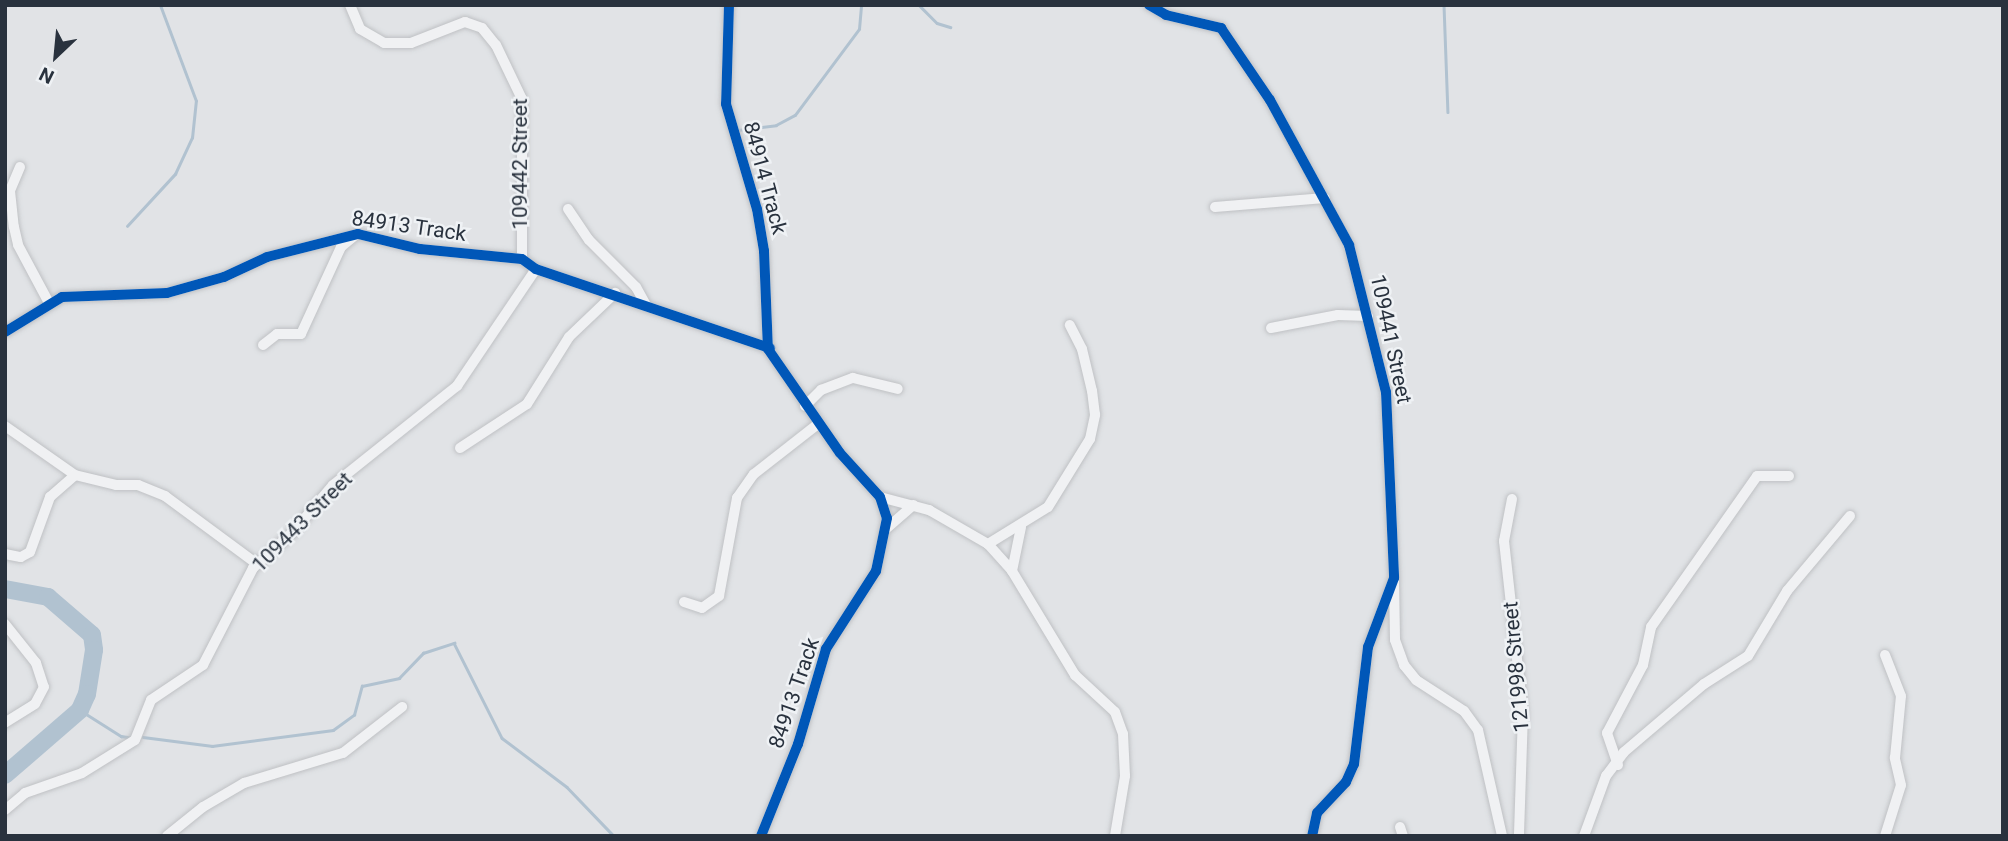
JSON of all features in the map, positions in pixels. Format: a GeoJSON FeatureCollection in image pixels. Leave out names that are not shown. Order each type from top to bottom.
{"type":"FeatureCollection","features":[{"type":"Feature","properties":{"kind":"street","name":"109442 Street"},"geometry":{"type":"LineString","coordinates":[[350,5],[360,29],[384,43],[411,43],[465,22],[482,28],[496,45],[522,99],[522,259]]}},
{"type":"Feature","properties":{"kind":"street","name":"84914 Track"},"geometry":{"type":"LineString","coordinates":[[729,5],[726,104],[757,209],[764,251],[764,321],[771,353]]}},
{"type":"Feature","properties":{"kind":"street","name":"109441 Street"},"geometry":{"type":"LineString","coordinates":[[1149,5],[1174,18],[1214,23],[1228,34],[1325,198],[1349,245],[1368,316],[1389,418],[1394,578],[1368,647],[1354,764],[1346,782],[1317,813],[1312,836]]}},
{"type":"Feature","properties":{"kind":"street"},"geometry":{"type":"LineString","coordinates":[[20,167],[10,191],[18,245],[49,303]]}},
{"type":"Feature","properties":{"kind":"street"},"geometry":{"type":"LineString","coordinates":[[1215,207],[1296,197],[1325,198]]}},
{"type":"Feature","properties":{"kind":"street"},"geometry":{"type":"LineString","coordinates":[[568,209],[589,240],[636,287],[646,305]]}},
{"type":"Feature","properties":{"kind":"street","name":"84913 Track"},"geometry":{"type":"LineString","coordinates":[[5,332],[49,303],[73,294],[167,293],[338,236],[367,236],[420,249],[522,259],[536,269],[615,293],[771,353],[804,406],[880,497],[887,528],[876,571],[820,665],[798,744],[761,836]]}},
{"type":"Feature","properties":{"kind":"street"},"geometry":{"type":"LineString","coordinates":[[263,345],[277,334],[301,334],[341,247],[352,236],[367,236]]}},
{"type":"Feature","properties":{"kind":"street","name":"109443 Street"},"geometry":{"type":"LineString","coordinates":[[5,810],[24,793],[82,773],[128,747],[138,735],[151,700],[204,665],[257,564],[294,531],[333,485],[457,386],[536,269]]}},
{"type":"Feature","properties":{"kind":"street"},"geometry":{"type":"LineString","coordinates":[[460,448],[527,404],[569,337],[615,293]]}},
{"type":"Feature","properties":{"kind":"street"},"geometry":{"type":"LineString","coordinates":[[1271,328],[1338,315],[1368,316]]}},
{"type":"Feature","properties":{"kind":"street"},"geometry":{"type":"LineString","coordinates":[[988,544],[1021,527],[1053,500],[1092,430],[1087,366],[1070,325]]}},
{"type":"Feature","properties":{"kind":"street"},"geometry":{"type":"LineString","coordinates":[[804,406],[835,382],[853,378],[898,389]]}},
{"type":"Feature","properties":{"kind":"street"},"geometry":{"type":"LineString","coordinates":[[684,602],[702,608],[719,596],[737,498],[754,474],[818,424]]}},
{"type":"Feature","properties":{"kind":"street"},"geometry":{"type":"LineString","coordinates":[[5,426],[75,475],[151,489],[181,505],[257,564]]}},
{"type":"Feature","properties":{"kind":"street"},"geometry":{"type":"LineString","coordinates":[[5,554],[21,557],[30,552],[50,497],[75,475]]}},
{"type":"Feature","properties":{"kind":"street"},"geometry":{"type":"LineString","coordinates":[[1618,765],[1607,733],[1643,665],[1651,627],[1757,476],[1788,476]]}},
{"type":"Feature","properties":{"kind":"street"},"geometry":{"type":"LineString","coordinates":[[880,497],[913,505],[988,544],[1012,571],[1065,661],[1120,720],[1125,775],[1115,836]]}},
{"type":"Feature","properties":{"kind":"street","name":"121998 Street"},"geometry":{"type":"LineString","coordinates":[[1512,499],[1504,541],[1523,712],[1518,836]]}},
{"type":"Feature","properties":{"kind":"street"},"geometry":{"type":"LineString","coordinates":[[887,528],[913,505]]}},
{"type":"Feature","properties":{"kind":"street"},"geometry":{"type":"LineString","coordinates":[[1584,836],[1606,776],[1618,765],[1624,752],[1688,696],[1748,656],[1787,591],[1850,516]]}},
{"type":"Feature","properties":{"kind":"street"},"geometry":{"type":"LineString","coordinates":[[1012,571],[1021,527]]}},
{"type":"Feature","properties":{"kind":"street"},"geometry":{"type":"LineString","coordinates":[[1394,578],[1394,622],[1401,658],[1416,680],[1454,702],[1478,730],[1502,836]]}},
{"type":"Feature","properties":{"kind":"street"},"geometry":{"type":"LineString","coordinates":[[5,624],[36,663],[44,687],[35,704],[5,723]]}},
{"type":"Feature","properties":{"kind":"street"},"geometry":{"type":"LineString","coordinates":[[1885,655],[1901,696],[1895,758],[1901,785],[1885,836]]}},
{"type":"Feature","properties":{"kind":"street"},"geometry":{"type":"LineString","coordinates":[[167,836],[203,807],[244,783],[342,752],[402,707]]}},
{"type":"Feature","properties":{"kind":"waterway"},"geometry":{"type":"LineString","coordinates":[[127,226],[175,174],[192,138],[196,101],[160,5]]}},
{"type":"Feature","properties":{"kind":"waterway"},"geometry":{"type":"LineString","coordinates":[[738,130],[776,125],[795,115],[859,29],[861,5]]}},
{"type":"Feature","properties":{"kind":"waterway"},"geometry":{"type":"LineString","coordinates":[[919,5],[937,23],[950,27]]}},
{"type":"Feature","properties":{"kind":"waterway"},"geometry":{"type":"LineString","coordinates":[[1444,5],[1448,112]]}},
{"type":"Feature","properties":{"kind":"waterway"},"geometry":{"type":"LineString","coordinates":[[5,589],[48,597],[92,635],[94,650],[87,694],[80,710],[5,775]]}},
{"type":"Feature","properties":{"kind":"waterway"},"geometry":{"type":"LineString","coordinates":[[143,737],[212,746],[333,730],[354,715],[362,686],[399,678],[423,653],[454,643],[502,738],[567,787],[614,836]]}},
{"type":"Feature","properties":{"kind":"waterway"},"geometry":{"type":"LineString","coordinates":[[80,710],[121,736],[133,738]]}},
{"type":"Feature","properties":{"kind":"cycle path"},"geometry":{"type":"LineString","coordinates":[[729,5],[726,104],[757,209],[764,251],[768,349],[840,453],[880,497],[887,518],[876,571],[826,649],[798,744],[761,836]]}},
{"type":"Feature","properties":{"kind":"cycle path"},"geometry":{"type":"LineString","coordinates":[[1149,5],[1166,15],[1221,28],[1270,100],[1349,245],[1386,392],[1394,578],[1368,647],[1354,764],[1346,782],[1317,813],[1312,836]]}},
{"type":"Feature","properties":{"kind":"cycle path"},"geometry":{"type":"LineString","coordinates":[[5,332],[62,297],[167,293],[224,277],[267,257],[358,234],[420,249],[522,259],[536,269],[770,348]]}}]}
